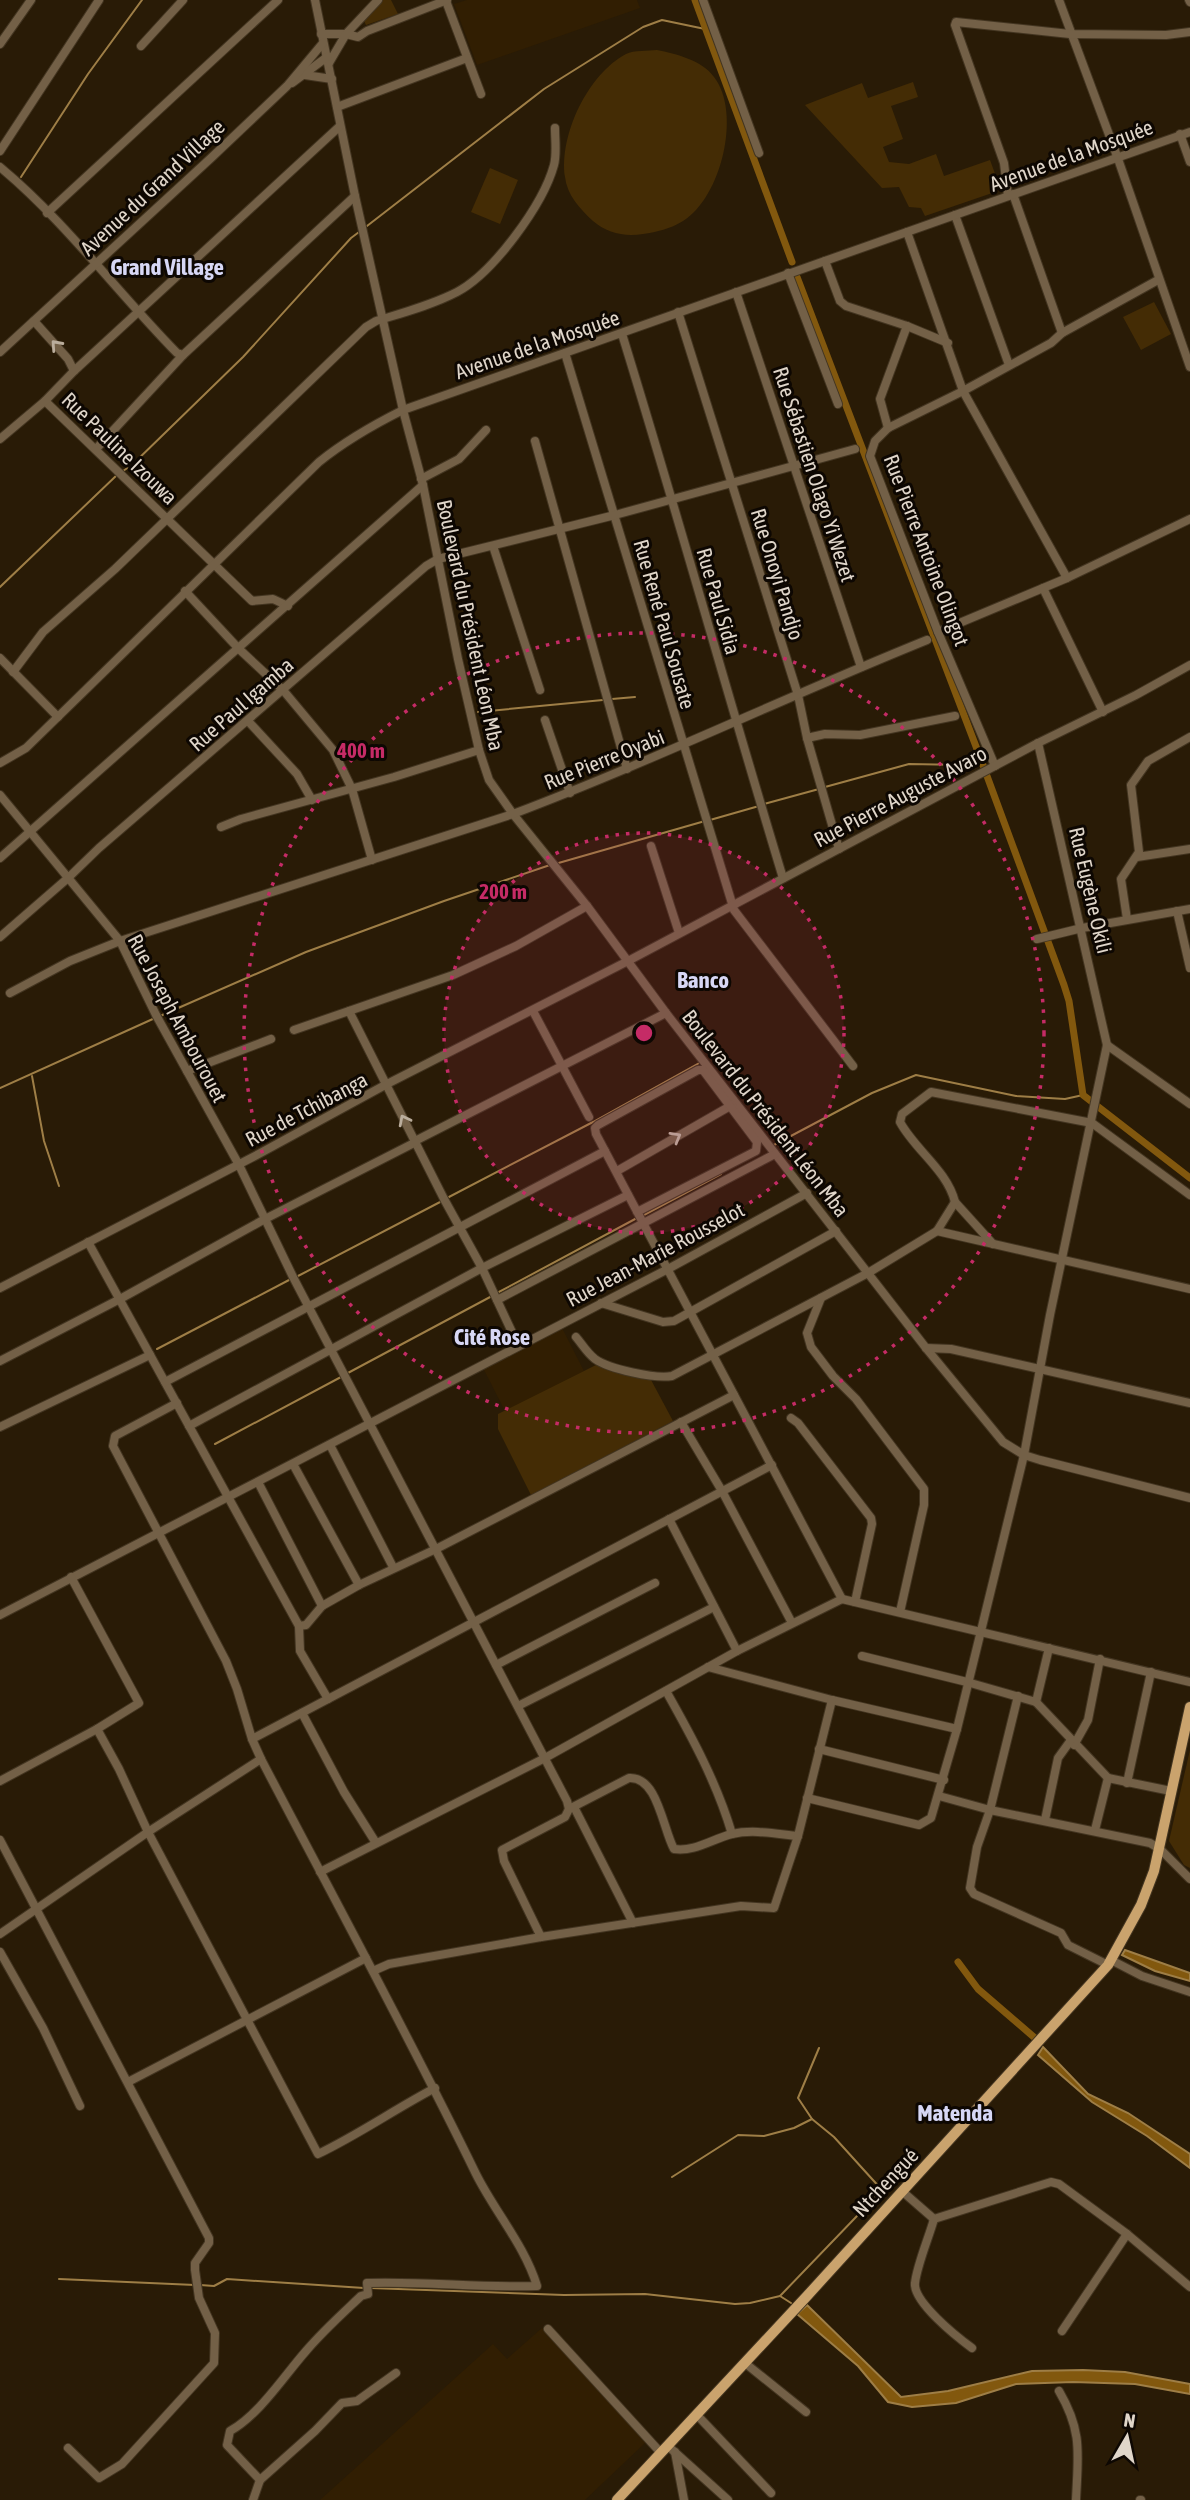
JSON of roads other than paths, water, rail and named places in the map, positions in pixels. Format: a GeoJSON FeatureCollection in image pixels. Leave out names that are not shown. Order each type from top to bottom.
{"type":"FeatureCollection","features":[{"type":"Feature","properties":{"kind":"main road","name":"Ntchengué"},"geometry":{"type":"LineString","coordinates":[[617,2500],[668,2450],[1109,1963],[1147,1893],[1160,1849],[1190,1707]]}},
{"type":"Feature","properties":{"kind":"street"},"geometry":{"type":"LineString","coordinates":[[0,44],[31,0]]}},
{"type":"Feature","properties":{"kind":"street"},"geometry":{"type":"LineString","coordinates":[[0,151],[99,0]]}},
{"type":"Feature","properties":{"kind":"street"},"geometry":{"type":"LineString","coordinates":[[141,46],[183,0]]}},
{"type":"Feature","properties":{"kind":"street"},"geometry":{"type":"LineString","coordinates":[[47,213],[278,0]]}},
{"type":"Feature","properties":{"kind":"street","name":"Boulevard du Président Léon Mba"},"geometry":{"type":"LineString","coordinates":[[315,0],[402,410],[422,482],[457,659],[489,780],[587,906],[732,1105],[807,1193],[926,1348],[1003,1442],[1024,1455],[1190,1498]]}},
{"type":"Feature","properties":{"kind":"street"},"geometry":{"type":"LineString","coordinates":[[287,86],[328,60],[346,34],[378,0]]}},
{"type":"Feature","properties":{"kind":"street"},"geometry":{"type":"LineString","coordinates":[[322,38],[346,34],[358,37],[447,0],[481,94]]}},
{"type":"Feature","properties":{"kind":"street"},"geometry":{"type":"LineString","coordinates":[[703,0],[759,153]]}},
{"type":"Feature","properties":{"kind":"street"},"geometry":{"type":"LineString","coordinates":[[1059,0],[1117,156],[1190,367]]}},
{"type":"Feature","properties":{"kind":"street"},"geometry":{"type":"LineString","coordinates":[[1062,333],[1010,195],[1004,163],[955,23],[958,21],[1070,34],[1166,36],[1190,32]]}},
{"type":"Feature","properties":{"kind":"street","name":"Avenue du Grand Village"},"geometry":{"type":"LineString","coordinates":[[2,347],[34,321],[287,86],[322,38]]}},
{"type":"Feature","properties":{"kind":"street"},"geometry":{"type":"LineString","coordinates":[[337,107],[467,58]]}},
{"type":"Feature","properties":{"kind":"street"},"geometry":{"type":"LineString","coordinates":[[305,75],[332,79]]}},
{"type":"Feature","properties":{"kind":"street"},"geometry":{"type":"LineString","coordinates":[[46,401],[74,371],[139,314],[340,126]]}},
{"type":"Feature","properties":{"kind":"street"},"geometry":{"type":"LineString","coordinates":[[1190,126],[1184,133],[1190,162]]}},
{"type":"Feature","properties":{"kind":"street"},"geometry":{"type":"LineString","coordinates":[[13,672],[43,632],[169,518],[366,327],[460,290],[496,261],[539,197],[552,170],[555,161],[555,128]]}},
{"type":"Feature","properties":{"kind":"street","name":"Avenue de la Mosquée"},"geometry":{"type":"LineString","coordinates":[[0,763],[26,748],[319,461],[343,442],[402,410],[1184,133]]}},
{"type":"Feature","properties":{"kind":"street"},"geometry":{"type":"LineString","coordinates":[[0,167],[23,186],[139,314],[177,353],[183,355]]}},
{"type":"Feature","properties":{"kind":"street"},"geometry":{"type":"LineString","coordinates":[[96,449],[183,355],[355,196]]}},
{"type":"Feature","properties":{"kind":"street"},"geometry":{"type":"LineString","coordinates":[[955,215],[1009,365]]}},
{"type":"Feature","properties":{"kind":"street"},"geometry":{"type":"LineString","coordinates":[[907,232],[963,391],[1067,578]]}},
{"type":"Feature","properties":{"kind":"street"},"geometry":{"type":"LineString","coordinates":[[825,261],[840,301],[846,306],[948,343]]}},
{"type":"Feature","properties":{"kind":"street"},"geometry":{"type":"LineString","coordinates":[[789,273],[838,404]]}},
{"type":"Feature","properties":{"kind":"street","name":"Rue Pierre Antoine Olingot"},"geometry":{"type":"LineString","coordinates":[[992,767],[870,456],[875,441],[888,428],[1051,344],[1062,333],[1158,280]]}},
{"type":"Feature","properties":{"kind":"street","name":"Rue Sébastien Olago Yi Wezet"},"geometry":{"type":"LineString","coordinates":[[736,292],[861,667]]}},
{"type":"Feature","properties":{"kind":"street","name":"Rue Onoyi Pandjo"},"geometry":{"type":"LineString","coordinates":[[678,312],[798,695],[807,738],[839,849]]}},
{"type":"Feature","properties":{"kind":"street"},"geometry":{"type":"LineString","coordinates":[[34,321],[68,359],[74,371]]}},
{"type":"Feature","properties":{"kind":"street"},"geometry":{"type":"LineString","coordinates":[[888,428],[880,399],[906,326]]}},
{"type":"Feature","properties":{"kind":"street","name":"Rue Paul Sidia"},"geometry":{"type":"LineString","coordinates":[[622,334],[783,878]]}},
{"type":"Feature","properties":{"kind":"street","name":"Rue René Paul Sousate"},"geometry":{"type":"LineString","coordinates":[[565,353],[682,747],[732,904],[737,915],[853,1066]]}},
{"type":"Feature","properties":{"kind":"street","name":"Rue Pauline Izouwa"},"geometry":{"type":"LineString","coordinates":[[2,433],[46,401],[252,601],[273,599],[288,606]]}},
{"type":"Feature","properties":{"kind":"street"},"geometry":{"type":"LineString","coordinates":[[0,858],[288,606],[422,482],[459,458],[486,430]]}},
{"type":"Feature","properties":{"kind":"street"},"geometry":{"type":"LineString","coordinates":[[535,441],[627,769]]}},
{"type":"Feature","properties":{"kind":"street"},"geometry":{"type":"LineString","coordinates":[[438,559],[615,515],[855,449]]}},
{"type":"Feature","properties":{"kind":"street"},"geometry":{"type":"LineString","coordinates":[[938,632],[1067,578],[1190,519]]}},
{"type":"Feature","properties":{"kind":"street"},"geometry":{"type":"LineString","coordinates":[[493,546],[540,690]]}},
{"type":"Feature","properties":{"kind":"street","name":"Rue Paul Igamba"},"geometry":{"type":"LineString","coordinates":[[0,937],[99,848],[426,566],[438,559]]}},
{"type":"Feature","properties":{"kind":"street"},"geometry":{"type":"LineString","coordinates":[[1043,588],[1103,712]]}},
{"type":"Feature","properties":{"kind":"street"},"geometry":{"type":"LineString","coordinates":[[185,591],[239,649],[284,690],[333,750],[352,789],[372,860]]}},
{"type":"Feature","properties":{"kind":"street","name":"Rue Pierre Oyabi"},"geometry":{"type":"LineString","coordinates":[[10,993],[70,961],[120,941],[513,814],[570,793],[927,640]]}},
{"type":"Feature","properties":{"kind":"street"},"geometry":{"type":"LineString","coordinates":[[0,658],[58,717]]}},
{"type":"Feature","properties":{"kind":"street","name":"Rue Pierre Auguste Avaro"},"geometry":{"type":"LineString","coordinates":[[628,961],[1190,665]]}},
{"type":"Feature","properties":{"kind":"street"},"geometry":{"type":"LineString","coordinates":[[807,738],[825,734],[860,735],[955,716]]}},
{"type":"Feature","properties":{"kind":"street"},"geometry":{"type":"LineString","coordinates":[[545,720],[570,793]]}},
{"type":"Feature","properties":{"kind":"street"},"geometry":{"type":"LineString","coordinates":[[248,721],[297,774],[312,800]]}},
{"type":"Feature","properties":{"kind":"street"},"geometry":{"type":"LineString","coordinates":[[1127,919],[1121,880],[1139,852],[1131,785],[1148,761],[1190,737]]}},
{"type":"Feature","properties":{"kind":"street","name":"Rue Eugène Okili"},"geometry":{"type":"LineString","coordinates":[[1038,743],[1107,1045]]}},
{"type":"Feature","properties":{"kind":"street"},"geometry":{"type":"LineString","coordinates":[[221,827],[479,750]]}},
{"type":"Feature","properties":{"kind":"street","name":"Rue Joseph Ambourouet"},"geometry":{"type":"LineString","coordinates":[[0,795],[120,941],[158,1018],[239,1165],[295,1280],[473,1622],[633,1923]]}},
{"type":"Feature","properties":{"kind":"street"},"geometry":{"type":"LineString","coordinates":[[650,846],[679,933]]}},
{"type":"Feature","properties":{"kind":"street"},"geometry":{"type":"LineString","coordinates":[[1137,857],[1190,849]]}},
{"type":"Feature","properties":{"kind":"street"},"geometry":{"type":"LineString","coordinates":[[294,1030],[453,975],[516,946],[587,906]]}},
{"type":"Feature","properties":{"kind":"street"},"geometry":{"type":"LineString","coordinates":[[1037,939],[1050,934],[1190,909]]}},
{"type":"Feature","properties":{"kind":"street"},"geometry":{"type":"LineString","coordinates":[[1177,911],[1190,968]]}},
{"type":"Feature","properties":{"kind":"street","name":"Rue de Tchibanga"},"geometry":{"type":"LineString","coordinates":[[0,1288],[239,1165],[387,1084],[628,961]]}},
{"type":"Feature","properties":{"kind":"street"},"geometry":{"type":"LineString","coordinates":[[349,1011],[482,1268],[518,1345]]}},
{"type":"Feature","properties":{"kind":"street"},"geometry":{"type":"LineString","coordinates":[[533,1011],[589,1117]]}},
{"type":"Feature","properties":{"kind":"street"},"geometry":{"type":"LineString","coordinates":[[0,1361],[120,1300],[265,1219],[666,1013]]}},
{"type":"Feature","properties":{"kind":"street"},"geometry":{"type":"LineString","coordinates":[[187,1070],[271,1038]]}},
{"type":"Feature","properties":{"kind":"street"},"geometry":{"type":"LineString","coordinates":[[807,1798],[919,1825],[931,1818],[944,1780],[1024,1455],[1107,1045],[1190,1104]]}},
{"type":"Feature","properties":{"kind":"street"},"geometry":{"type":"LineString","coordinates":[[496,1297],[640,1218],[756,1151],[757,1142],[706,1072],[698,1070],[598,1125],[596,1134],[617,1171],[640,1218],[842,1599]]}},
{"type":"Feature","properties":{"kind":"street"},"geometry":{"type":"LineString","coordinates":[[993,1244],[956,1202],[934,1164],[900,1122],[902,1114],[928,1094],[936,1091],[1093,1119],[1190,1195]]}},
{"type":"Feature","properties":{"kind":"street"},"geometry":{"type":"LineString","coordinates":[[617,1171],[732,1105]]}},
{"type":"Feature","properties":{"kind":"street"},"geometry":{"type":"LineString","coordinates":[[229,1149],[255,1156]]}},
{"type":"Feature","properties":{"kind":"street"},"geometry":{"type":"LineString","coordinates":[[166,1382],[605,1151]]}},
{"type":"Feature","properties":{"kind":"street"},"geometry":{"type":"LineString","coordinates":[[640,1218],[773,1151]]}},
{"type":"Feature","properties":{"kind":"street","name":"Rue Jean-Marie Rousselot"},"geometry":{"type":"LineString","coordinates":[[0,1615],[668,1269],[807,1193]]}},
{"type":"Feature","properties":{"kind":"street"},"geometry":{"type":"LineString","coordinates":[[189,1426],[482,1268],[628,1195]]}},
{"type":"Feature","properties":{"kind":"street"},"geometry":{"type":"LineString","coordinates":[[576,1337],[598,1361],[657,1377],[673,1377],[868,1273],[937,1231],[956,1202]]}},
{"type":"Feature","properties":{"kind":"street"},"geometry":{"type":"LineString","coordinates":[[601,1303],[666,1323],[674,1321],[836,1231]]}},
{"type":"Feature","properties":{"kind":"street"},"geometry":{"type":"LineString","coordinates":[[937,1231],[1190,1289]]}},
{"type":"Feature","properties":{"kind":"street"},"geometry":{"type":"LineString","coordinates":[[88,1242],[299,1626],[300,1651],[328,1699]]}},
{"type":"Feature","properties":{"kind":"street"},"geometry":{"type":"LineString","coordinates":[[821,1298],[807,1333],[811,1347],[833,1376],[856,1399],[924,1489],[900,1612]]}},
{"type":"Feature","properties":{"kind":"street"},"geometry":{"type":"LineString","coordinates":[[926,1348],[951,1349],[1190,1403]]}},
{"type":"Feature","properties":{"kind":"street"},"geometry":{"type":"LineString","coordinates":[[0,1427],[150,1354]]}},
{"type":"Feature","properties":{"kind":"street"},"geometry":{"type":"LineString","coordinates":[[299,1626],[306,1625],[322,1606],[359,1585],[436,1549],[734,1395]]}},
{"type":"Feature","properties":{"kind":"street"},"geometry":{"type":"LineString","coordinates":[[177,1403],[115,1436],[113,1446],[226,1661],[261,1759],[435,2088],[488,2197],[524,2256],[537,2286],[492,2288],[411,2282],[367,2283],[368,2294],[361,2296],[326,2329],[241,2425],[230,2431],[227,2445],[260,2480]]}},
{"type":"Feature","properties":{"kind":"street"},"geometry":{"type":"LineString","coordinates":[[791,1418],[798,1423],[871,1518],[872,1524],[855,1602]]}},
{"type":"Feature","properties":{"kind":"street"},"geometry":{"type":"LineString","coordinates":[[681,1422],[722,1491],[792,1623]]}},
{"type":"Feature","properties":{"kind":"street"},"geometry":{"type":"LineString","coordinates":[[330,1445],[393,1567]]}},
{"type":"Feature","properties":{"kind":"street"},"geometry":{"type":"LineString","coordinates":[[293,1464],[359,1585]]}},
{"type":"Feature","properties":{"kind":"street"},"geometry":{"type":"LineString","coordinates":[[252,1739],[772,1465]]}},
{"type":"Feature","properties":{"kind":"street"},"geometry":{"type":"LineString","coordinates":[[258,1482],[322,1606]]}},
{"type":"Feature","properties":{"kind":"street"},"geometry":{"type":"LineString","coordinates":[[669,1519],[737,1651]]}},
{"type":"Feature","properties":{"kind":"street"},"geometry":{"type":"LineString","coordinates":[[0,1781],[97,1729],[139,1703],[71,1577]]}},
{"type":"Feature","properties":{"kind":"street"},"geometry":{"type":"LineString","coordinates":[[496,1665],[655,1583]]}},
{"type":"Feature","properties":{"kind":"street"},"geometry":{"type":"LineString","coordinates":[[320,1872],[545,1758],[737,1651],[842,1599],[1190,1682]]}},
{"type":"Feature","properties":{"kind":"street"},"geometry":{"type":"LineString","coordinates":[[518,1706],[714,1607]]}},
{"type":"Feature","properties":{"kind":"street"},"geometry":{"type":"LineString","coordinates":[[1036,1702],[1049,1648]]}},
{"type":"Feature","properties":{"kind":"street"},"geometry":{"type":"LineString","coordinates":[[862,1656],[1036,1702],[1108,1778],[1171,1791]]}},
{"type":"Feature","properties":{"kind":"street"},"geometry":{"type":"LineString","coordinates":[[1045,1820],[1058,1758],[1088,1720],[1100,1659]]}},
{"type":"Feature","properties":{"kind":"street"},"geometry":{"type":"LineString","coordinates":[[708,1667],[957,1729]]}},
{"type":"Feature","properties":{"kind":"street"},"geometry":{"type":"LineString","coordinates":[[1127,1783],[1151,1672]]}},
{"type":"Feature","properties":{"kind":"street"},"geometry":{"type":"LineString","coordinates":[[666,1691],[705,1763],[732,1834]]}},
{"type":"Feature","properties":{"kind":"street"},"geometry":{"type":"LineString","coordinates":[[1018,1696],[990,1810],[978,1847],[971,1891],[1061,1933],[1068,1945],[1142,1976],[1190,1992]]}},
{"type":"Feature","properties":{"kind":"street"},"geometry":{"type":"LineString","coordinates":[[373,1971],[389,1965],[541,1937],[741,1906],[774,1908],[798,1836],[832,1700]]}},
{"type":"Feature","properties":{"kind":"street"},"geometry":{"type":"LineString","coordinates":[[302,1713],[344,1792],[376,1843]]}},
{"type":"Feature","properties":{"kind":"street"},"geometry":{"type":"LineString","coordinates":[[97,1729],[148,1832],[318,2154],[356,2135],[393,2110],[435,2088]]}},
{"type":"Feature","properties":{"kind":"street"},"geometry":{"type":"LineString","coordinates":[[819,1749],[944,1780]]}},
{"type":"Feature","properties":{"kind":"street"},"geometry":{"type":"LineString","coordinates":[[0,1934],[148,1832],[261,1759]]}},
{"type":"Feature","properties":{"kind":"street"},"geometry":{"type":"LineString","coordinates":[[541,1937],[504,1861],[502,1850],[565,1817],[571,1808],[629,1778],[646,1784],[674,1849],[683,1850],[706,1845],[732,1834],[798,1836]]}},
{"type":"Feature","properties":{"kind":"street"},"geometry":{"type":"LineString","coordinates":[[1095,1830],[1108,1778]]}},
{"type":"Feature","properties":{"kind":"street"},"geometry":{"type":"LineString","coordinates":[[939,1796],[990,1810],[1137,1839],[1160,1849],[1190,1879]]}},
{"type":"Feature","properties":{"kind":"street"},"geometry":{"type":"LineString","coordinates":[[0,1840],[208,2233],[209,2243],[195,2263],[203,2309],[215,2333],[214,2363],[122,2464],[99,2478],[68,2448]]}},
{"type":"Feature","properties":{"kind":"street"},"geometry":{"type":"LineString","coordinates":[[0,1952],[43,2028],[80,2106]]}},
{"type":"Feature","properties":{"kind":"street"},"geometry":{"type":"LineString","coordinates":[[128,2082],[366,1958]]}},
{"type":"Feature","properties":{"kind":"street"},"geometry":{"type":"LineString","coordinates":[[934,2219],[1051,2182],[1059,2184],[1127,2234],[1190,2287]]}},
{"type":"Feature","properties":{"kind":"street"},"geometry":{"type":"LineString","coordinates":[[903,2192],[934,2219]]}},
{"type":"Feature","properties":{"kind":"street"},"geometry":{"type":"LineString","coordinates":[[934,2219],[914,2285],[919,2297],[943,2325],[972,2348]]}},
{"type":"Feature","properties":{"kind":"street"},"geometry":{"type":"LineString","coordinates":[[1062,2331],[1127,2234]]}},
{"type":"Feature","properties":{"kind":"street"},"geometry":{"type":"LineString","coordinates":[[548,2329],[668,2450],[728,2500]]}},
{"type":"Feature","properties":{"kind":"street"},"geometry":{"type":"LineString","coordinates":[[746,2363],[806,2412]]}},
{"type":"Feature","properties":{"kind":"street"},"geometry":{"type":"LineString","coordinates":[[253,2500],[260,2480],[342,2403],[357,2402],[396,2373]]}},
{"type":"Feature","properties":{"kind":"street"},"geometry":{"type":"LineString","coordinates":[[1059,2391],[1071,2411],[1077,2432],[1076,2500]]}},
{"type":"Feature","properties":{"kind":"street"},"geometry":{"type":"LineString","coordinates":[[697,2415],[771,2493]]}},
{"type":"Feature","properties":{"kind":"street"},"geometry":{"type":"LineString","coordinates":[[668,2450],[684,2500]]}},
{"type":"Feature","properties":{"kind":"waterway"},"geometry":{"type":"LineString","coordinates":[[21,177],[88,74],[142,0]]}},
{"type":"Feature","properties":{"kind":"waterway"},"geometry":{"type":"LineString","coordinates":[[695,0],[792,262]]}},
{"type":"Feature","properties":{"kind":"waterway"},"geometry":{"type":"LineString","coordinates":[[367,226],[544,89],[643,27],[662,20],[705,29]]}},
{"type":"Feature","properties":{"kind":"waterway"},"geometry":{"type":"LineString","coordinates":[[123,471],[243,357],[359,232]]}},
{"type":"Feature","properties":{"kind":"waterway"},"geometry":{"type":"LineString","coordinates":[[797,277],[1064,985],[1069,1001],[1083,1095],[1190,1178]]}},
{"type":"Feature","properties":{"kind":"waterway"},"geometry":{"type":"LineString","coordinates":[[0,587],[118,474]]}},
{"type":"Feature","properties":{"kind":"waterway"},"geometry":{"type":"LineString","coordinates":[[612,699],[635,697]]}},
{"type":"Feature","properties":{"kind":"waterway"},"geometry":{"type":"LineString","coordinates":[[478,712],[603,700]]}},
{"type":"Feature","properties":{"kind":"waterway"},"geometry":{"type":"LineString","coordinates":[[825,787],[909,764],[964,765],[980,757]]}},
{"type":"Feature","properties":{"kind":"waterway"},"geometry":{"type":"LineString","coordinates":[[764,804],[819,789]]}},
{"type":"Feature","properties":{"kind":"waterway"},"geometry":{"type":"LineString","coordinates":[[710,820],[759,806]]}},
{"type":"Feature","properties":{"kind":"waterway"},"geometry":{"type":"LineString","coordinates":[[555,864],[705,821]]}},
{"type":"Feature","properties":{"kind":"waterway"},"geometry":{"type":"LineString","coordinates":[[160,1016],[306,952],[550,865]]}},
{"type":"Feature","properties":{"kind":"waterway"},"geometry":{"type":"LineString","coordinates":[[0,1088],[155,1018]]}},
{"type":"Feature","properties":{"kind":"waterway"},"geometry":{"type":"LineString","coordinates":[[447,1198],[701,1062]]}},
{"type":"Feature","properties":{"kind":"waterway"},"geometry":{"type":"LineString","coordinates":[[772,1146],[872,1093],[916,1075],[1016,1096],[1065,1099],[1083,1095]]}},
{"type":"Feature","properties":{"kind":"waterway"},"geometry":{"type":"LineString","coordinates":[[32,1076],[44,1141],[59,1186]]}},
{"type":"Feature","properties":{"kind":"waterway"},"geometry":{"type":"LineString","coordinates":[[642,1216],[721,1174]]}},
{"type":"Feature","properties":{"kind":"waterway"},"geometry":{"type":"LineString","coordinates":[[298,1276],[442,1201]]}},
{"type":"Feature","properties":{"kind":"waterway"},"geometry":{"type":"LineString","coordinates":[[497,1293],[637,1218]]}},
{"type":"Feature","properties":{"kind":"waterway"},"geometry":{"type":"LineString","coordinates":[[157,1349],[289,1280]]}},
{"type":"Feature","properties":{"kind":"waterway"},"geometry":{"type":"LineString","coordinates":[[346,1374],[492,1296]]}},
{"type":"Feature","properties":{"kind":"waterway"},"geometry":{"type":"LineString","coordinates":[[215,1444],[341,1377]]}},
{"type":"Feature","properties":{"kind":"waterway"},"geometry":{"type":"LineString","coordinates":[[958,1962],[978,1989],[1035,2038]]}},
{"type":"Feature","properties":{"kind":"waterway"},"geometry":{"type":"LineString","coordinates":[[791,2303],[780,2296],[882,2190],[834,2137],[812,2119],[798,2098],[819,2048]]}},
{"type":"Feature","properties":{"kind":"waterway"},"geometry":{"type":"LineString","coordinates":[[672,2177],[738,2135],[764,2136],[794,2128],[812,2119]]}},
{"type":"Feature","properties":{"kind":"waterway"},"geometry":{"type":"LineString","coordinates":[[59,2279],[195,2285]]}},
{"type":"Feature","properties":{"kind":"waterway"},"geometry":{"type":"LineString","coordinates":[[200,2285],[214,2286],[227,2279],[364,2288]]}},
{"type":"Feature","properties":{"kind":"waterway"},"geometry":{"type":"LineString","coordinates":[[370,2288],[564,2295],[645,2294],[735,2304],[780,2296]]}},
{"type":"Feature","properties":{"kind":"district","name":"Grand Village"},"geometry":{"type":"Point","coordinates":[167,267]}},
{"type":"Feature","properties":{"kind":"district","name":"Banco"},"geometry":{"type":"Point","coordinates":[703,980]}},
{"type":"Feature","properties":{"kind":"district","name":"Cité Rose"},"geometry":{"type":"Point","coordinates":[492,1337]}},
{"type":"Feature","properties":{"kind":"district","name":"Matenda"},"geometry":{"type":"Point","coordinates":[955,2113]}}]}
